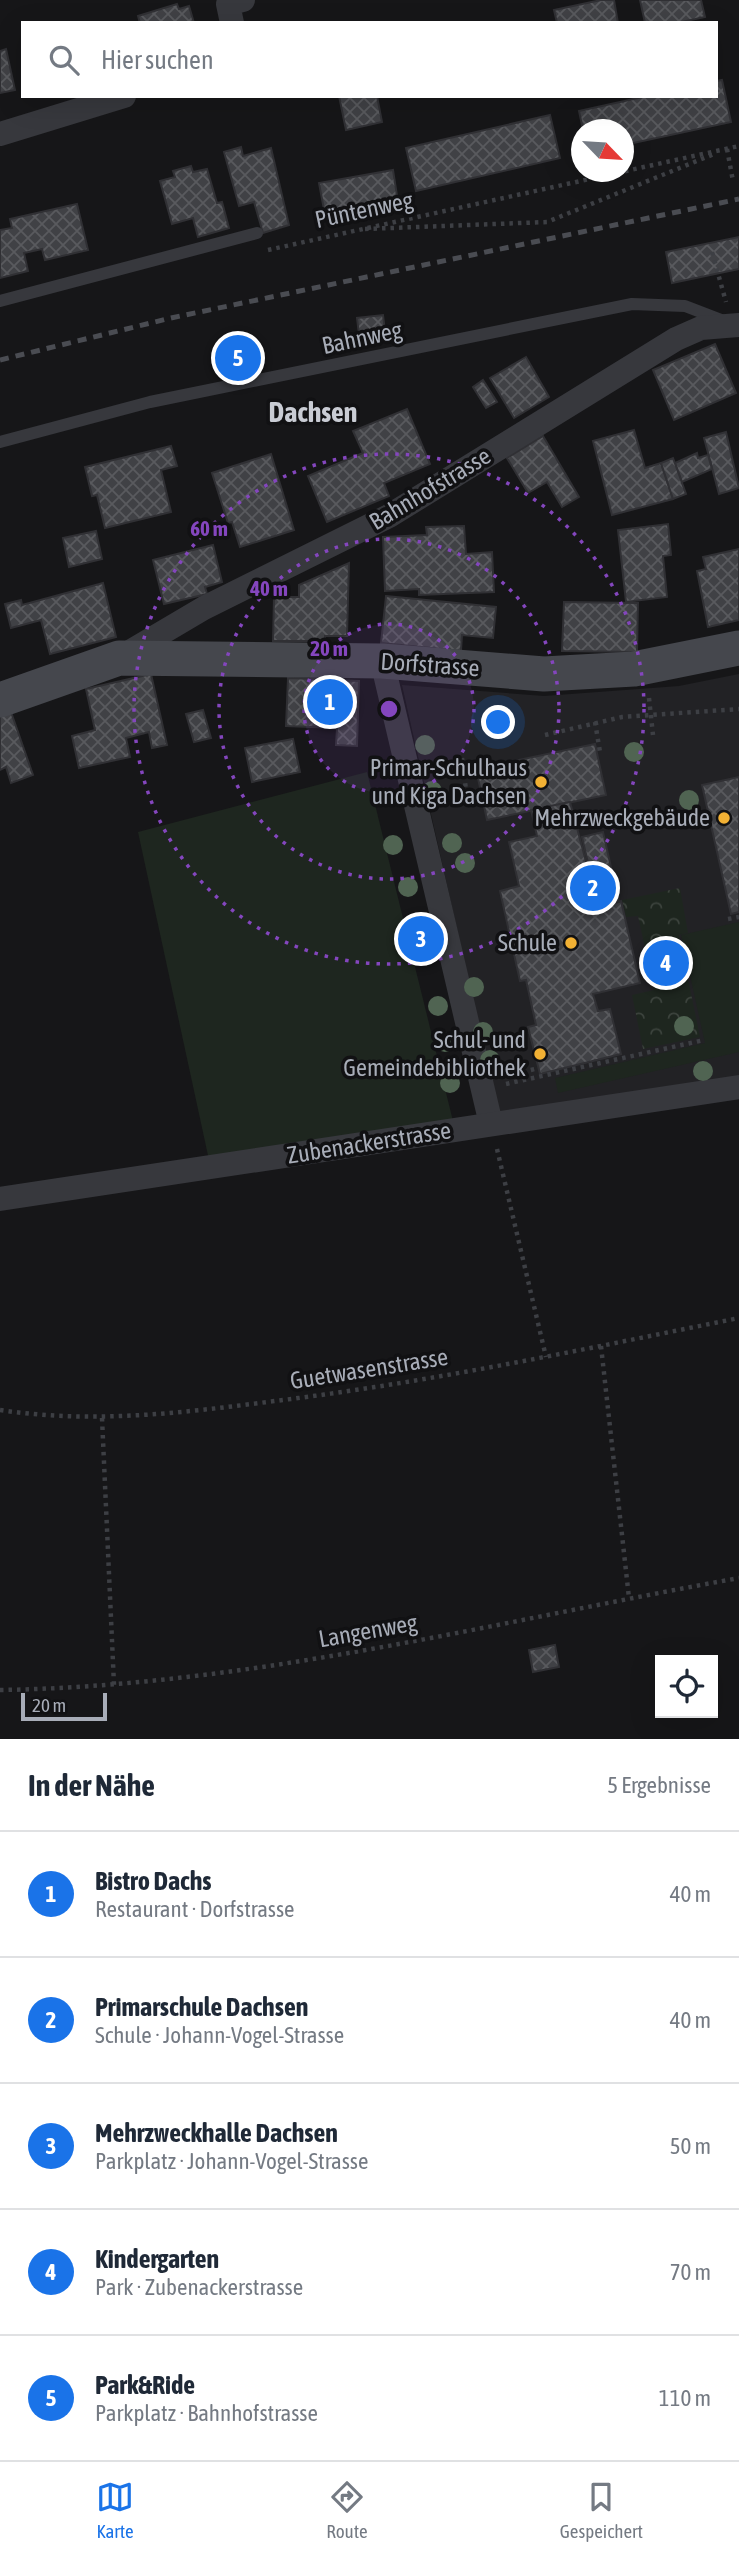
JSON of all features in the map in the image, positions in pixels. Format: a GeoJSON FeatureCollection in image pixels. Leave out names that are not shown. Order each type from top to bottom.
{"type":"FeatureCollection","features":[{"type":"Feature","properties":{"kind":"street"},"geometry":{"type":"LineString","coordinates":[[0,134],[117,98]]}},
{"type":"Feature","properties":{"kind":"street","name":"Bahnhofstrasse"},"geometry":{"type":"LineString","coordinates":[[119,658],[204,608],[389,516],[676,339],[701,328],[737,324]]}},
{"type":"Feature","properties":{"kind":"street","name":"Dorfstrasse"},"geometry":{"type":"LineString","coordinates":[[0,700],[119,658],[382,661],[544,674],[634,669],[739,649]]}},
{"type":"Feature","properties":{"kind":"street"},"geometry":{"type":"LineString","coordinates":[[382,661],[493,1078],[491,1124]]}},
{"type":"Feature","properties":{"kind":"street","name":"Zubenackerstrasse"},"geometry":{"type":"LineString","coordinates":[[0,1199],[739,1087]]}},
{"type":"Feature","properties":{"kind":"lane"},"geometry":{"type":"LineString","coordinates":[[0,301],[257,233]]}},
{"type":"Feature","properties":{"kind":"lane","name":"Bahnweg"},"geometry":{"type":"LineString","coordinates":[[0,442],[150,402],[632,304],[685,306],[737,324]]}},
{"type":"Feature","properties":{"kind":"path","name":"Püntenweg"},"geometry":{"type":"LineString","coordinates":[[265,251],[739,146]]}},
{"type":"Feature","properties":{"kind":"path"},"geometry":{"type":"LineString","coordinates":[[354,230],[547,222],[725,149],[733,181]]}},
{"type":"Feature","properties":{"kind":"path"},"geometry":{"type":"LineString","coordinates":[[712,252],[737,324]]}},
{"type":"Feature","properties":{"kind":"path"},"geometry":{"type":"LineString","coordinates":[[545,735],[622,717],[739,709]]}},
{"type":"Feature","properties":{"kind":"path"},"geometry":{"type":"LineString","coordinates":[[595,722],[600,752]]}},
{"type":"Feature","properties":{"kind":"path"},"geometry":{"type":"LineString","coordinates":[[462,758],[468,806]]}},
{"type":"Feature","properties":{"kind":"path"},"geometry":{"type":"LineString","coordinates":[[728,919],[739,917]]}},
{"type":"Feature","properties":{"kind":"path"},"geometry":{"type":"LineString","coordinates":[[493,1078],[507,1085],[704,1040]]}},
{"type":"Feature","properties":{"kind":"path"},"geometry":{"type":"LineString","coordinates":[[493,1078],[539,1068]]}},
{"type":"Feature","properties":{"kind":"path"},"geometry":{"type":"LineString","coordinates":[[491,1124],[546,1357]]}},
{"type":"Feature","properties":{"kind":"path","name":"Guetwasenstrasse"},"geometry":{"type":"LineString","coordinates":[[0,1410],[102,1418],[173,1414],[370,1390],[739,1318]]}},
{"type":"Feature","properties":{"kind":"path"},"geometry":{"type":"LineString","coordinates":[[601,1346],[629,1598]]}},
{"type":"Feature","properties":{"kind":"path"},"geometry":{"type":"LineString","coordinates":[[102,1418],[114,1685]]}},
{"type":"Feature","properties":{"kind":"path","name":"Langenweg"},"geometry":{"type":"LineString","coordinates":[[0,1690],[86,1689],[280,1665],[739,1578]]}},
{"type":"Feature","properties":{"kind":"shaded area"},"geometry":{"type":"Polygon","coordinates":[[[739,674],[739,1081],[499,1116],[402,685],[544,696],[679,686],[739,674]]]}},
{"type":"Feature","properties":{"kind":"green space"},"geometry":{"type":"Polygon","coordinates":[[[367,772],[453,1121],[209,1160],[138,832],[367,772]]]}},
{"type":"Feature","properties":{"kind":"green space"},"geometry":{"type":"Polygon","coordinates":[[[680,888],[688,933],[679,935],[700,1037],[643,1049],[632,995],[654,990],[638,916],[626,917],[622,900],[680,888]]]}},
{"type":"Feature","properties":{"kind":"green space"},"geometry":{"type":"Polygon","coordinates":[[[739,922],[739,1052],[558,1093],[555,1078],[705,1043],[681,935],[739,922]]]}},
{"type":"Feature","properties":{"kind":"building"},"geometry":{"type":"Polygon","coordinates":[[[601,0],[614,0],[618,21],[557,21],[554,10],[601,0]]]}},
{"type":"Feature","properties":{"kind":"building"},"geometry":{"type":"Polygon","coordinates":[[[640,0],[701,0],[705,17],[686,21],[645,21],[640,0]]]}},
{"type":"Feature","properties":{"kind":"building"},"geometry":{"type":"Polygon","coordinates":[[[177,4],[179,9],[189,6],[193,21],[139,21],[138,16],[177,4]]]}},
{"type":"Feature","properties":{"kind":"building"},"geometry":{"type":"Polygon","coordinates":[[[6,49],[15,90],[0,93],[0,51],[6,49]]]}},
{"type":"Feature","properties":{"kind":"building"},"geometry":{"type":"Polygon","coordinates":[[[722,80],[731,122],[634,143],[634,119],[581,119],[579,111],[638,98],[718,98],[718,81],[722,80]]]}},
{"type":"Feature","properties":{"kind":"building"},"geometry":{"type":"Polygon","coordinates":[[[339,98],[377,98],[382,122],[346,130],[339,98]]]}},
{"type":"Feature","properties":{"kind":"building"},"geometry":{"type":"Polygon","coordinates":[[[550,115],[560,158],[416,191],[406,148],[550,115]]]}},
{"type":"Feature","properties":{"kind":"building"},"geometry":{"type":"Polygon","coordinates":[[[241,147],[243,156],[271,148],[289,225],[263,233],[254,202],[239,206],[224,152],[241,147]]]}},
{"type":"Feature","properties":{"kind":"building"},"geometry":{"type":"Polygon","coordinates":[[[191,166],[193,172],[207,169],[217,203],[222,202],[229,228],[198,237],[193,218],[172,224],[160,181],[175,177],[173,171],[191,166]]]}},
{"type":"Feature","properties":{"kind":"building"},"geometry":{"type":"Polygon","coordinates":[[[393,170],[398,202],[325,215],[319,183],[393,170]]]}},
{"type":"Feature","properties":{"kind":"building"},"geometry":{"type":"Polygon","coordinates":[[[77,204],[88,250],[45,260],[42,249],[24,253],[28,271],[0,278],[0,230],[12,228],[10,219],[77,204]]]}},
{"type":"Feature","properties":{"kind":"building"},"geometry":{"type":"Polygon","coordinates":[[[739,237],[739,269],[672,283],[666,252],[739,237]]]}},
{"type":"Feature","properties":{"kind":"building"},"geometry":{"type":"Polygon","coordinates":[[[383,315],[386,339],[360,343],[357,318],[383,315]]]}},
{"type":"Feature","properties":{"kind":"building"},"geometry":{"type":"Polygon","coordinates":[[[715,344],[736,393],[674,420],[653,370],[715,344]]]}},
{"type":"Feature","properties":{"kind":"building"},"geometry":{"type":"Polygon","coordinates":[[[526,357],[549,397],[514,418],[490,378],[526,357]]]}},
{"type":"Feature","properties":{"kind":"building"},"geometry":{"type":"Polygon","coordinates":[[[483,380],[497,402],[486,408],[473,387],[483,380]]]}},
{"type":"Feature","properties":{"kind":"building"},"geometry":{"type":"Polygon","coordinates":[[[407,409],[430,464],[384,483],[389,496],[327,522],[308,476],[363,453],[353,431],[407,409]]]}},
{"type":"Feature","properties":{"kind":"building"},"geometry":{"type":"Polygon","coordinates":[[[634,430],[645,468],[661,463],[673,499],[612,515],[593,441],[634,430]]]}},
{"type":"Feature","properties":{"kind":"building"},"geometry":{"type":"Polygon","coordinates":[[[726,432],[739,488],[719,494],[704,438],[726,432]]]}},
{"type":"Feature","properties":{"kind":"building"},"geometry":{"type":"Polygon","coordinates":[[[543,436],[579,497],[562,507],[547,482],[528,493],[507,458],[543,436]]]}},
{"type":"Feature","properties":{"kind":"building"},"geometry":{"type":"Polygon","coordinates":[[[171,446],[177,466],[161,470],[171,512],[105,528],[97,495],[92,496],[85,467],[171,446]]]}},
{"type":"Feature","properties":{"kind":"building"},"geometry":{"type":"Polygon","coordinates":[[[697,453],[698,458],[708,455],[712,469],[682,482],[675,463],[697,453]]]}},
{"type":"Feature","properties":{"kind":"building"},"geometry":{"type":"Polygon","coordinates":[[[271,454],[294,530],[240,547],[232,522],[228,523],[212,473],[271,454]]]}},
{"type":"Feature","properties":{"kind":"building"},"geometry":{"type":"Polygon","coordinates":[[[673,458],[686,494],[673,499],[661,463],[673,458]]]}},
{"type":"Feature","properties":{"kind":"building"},"geometry":{"type":"Polygon","coordinates":[[[668,524],[671,555],[663,556],[667,597],[626,602],[618,530],[668,524]]]}},
{"type":"Feature","properties":{"kind":"building"},"geometry":{"type":"Polygon","coordinates":[[[464,526],[466,554],[492,552],[494,592],[419,595],[419,589],[385,591],[383,537],[427,535],[426,527],[464,526]]]}},
{"type":"Feature","properties":{"kind":"building"},"geometry":{"type":"Polygon","coordinates":[[[96,531],[102,559],[69,567],[63,538],[96,531]]]}},
{"type":"Feature","properties":{"kind":"building"},"geometry":{"type":"Polygon","coordinates":[[[213,545],[222,582],[205,587],[207,594],[164,604],[153,560],[213,545]]]}},
{"type":"Feature","properties":{"kind":"building"},"geometry":{"type":"Polygon","coordinates":[[[739,549],[739,620],[708,627],[697,571],[706,569],[703,557],[739,549]]]}},
{"type":"Feature","properties":{"kind":"building"},"geometry":{"type":"Polygon","coordinates":[[[349,563],[347,636],[325,636],[325,641],[273,641],[274,597],[299,597],[299,585],[349,563]]]}},
{"type":"Feature","properties":{"kind":"building"},"geometry":{"type":"Polygon","coordinates":[[[103,583],[116,637],[50,654],[41,620],[11,628],[5,604],[21,600],[22,605],[103,583]]]}},
{"type":"Feature","properties":{"kind":"building"},"geometry":{"type":"Polygon","coordinates":[[[386,596],[496,607],[493,638],[462,635],[461,651],[381,643],[386,596]]]}},
{"type":"Feature","properties":{"kind":"building"},"geometry":{"type":"Polygon","coordinates":[[[564,602],[638,603],[637,652],[562,651],[564,602]]]}},
{"type":"Feature","properties":{"kind":"building"},"geometry":{"type":"Polygon","coordinates":[[[151,674],[167,745],[152,748],[149,732],[126,738],[130,757],[79,768],[72,736],[95,730],[86,689],[151,674]]]}},
{"type":"Feature","properties":{"kind":"building"},"geometry":{"type":"Polygon","coordinates":[[[288,678],[317,679],[317,692],[337,692],[337,680],[359,681],[357,746],[336,745],[337,728],[286,726],[288,678]]]}},
{"type":"Feature","properties":{"kind":"building"},"geometry":{"type":"Polygon","coordinates":[[[203,710],[211,738],[194,742],[186,714],[203,710]]]}},
{"type":"Feature","properties":{"kind":"building"},"geometry":{"type":"Polygon","coordinates":[[[11,712],[33,775],[11,783],[6,767],[0,770],[0,716],[11,712]]]}},
{"type":"Feature","properties":{"kind":"building"},"geometry":{"type":"Polygon","coordinates":[[[293,739],[300,772],[252,782],[245,748],[293,739]]]}},
{"type":"Feature","properties":{"kind":"building","name":"Primar-Schulhaus und Kiga Dachsen"},"geometry":{"type":"Polygon","coordinates":[[[595,744],[606,795],[487,820],[476,769],[595,744]]]}},
{"type":"Feature","properties":{"kind":"building","name":"Mehrzweckgebäude"},"geometry":{"type":"Polygon","coordinates":[[[739,777],[739,912],[731,914],[702,785],[739,777]]]}},
{"type":"Feature","properties":{"kind":"building","name":"Schule"},"geometry":{"type":"Polygon","coordinates":[[[570,802],[598,906],[621,901],[640,983],[593,994],[598,1011],[610,1009],[621,1054],[540,1074],[528,1027],[536,1025],[526,980],[520,981],[500,891],[519,886],[509,842],[537,836],[531,810],[570,802]]]}},
{"type":"Feature","properties":{"kind":"building"},"geometry":{"type":"Polygon","coordinates":[[[603,832],[619,902],[598,906],[582,837],[603,832]]]}},
{"type":"Feature","properties":{"kind":"building"},"geometry":{"type":"Polygon","coordinates":[[[555,1645],[559,1667],[533,1672],[529,1650],[555,1645]]]}},
{"type":"Feature","properties":{"kind":"railway"},"geometry":{"type":"LineString","coordinates":[[0,360],[171,318],[739,199]]}},
{"type":"Feature","properties":{"kind":"place","name":"Park&Ride"},"geometry":{"type":"Point","coordinates":[238,358]}},
{"type":"Feature","properties":{"kind":"place","name":"Bistro Dachs"},"geometry":{"type":"Point","coordinates":[330,702]}},
{"type":"Feature","properties":{"kind":"place","name":"Primar-Schulhaus und Kiga Dachsen"},"geometry":{"type":"Point","coordinates":[541,782]}},
{"type":"Feature","properties":{"kind":"place","name":"Mehrzweckgebäude"},"geometry":{"type":"Point","coordinates":[724,818]}},
{"type":"Feature","properties":{"kind":"place","name":"Primarschule Dachsen"},"geometry":{"type":"Point","coordinates":[593,888]}},
{"type":"Feature","properties":{"kind":"place","name":"Mehrzweckhalle Dachsen"},"geometry":{"type":"Point","coordinates":[421,939]}},
{"type":"Feature","properties":{"kind":"place","name":"Schule"},"geometry":{"type":"Point","coordinates":[571,943]}},
{"type":"Feature","properties":{"kind":"place","name":"Kindergarten"},"geometry":{"type":"Point","coordinates":[666,963]}},
{"type":"Feature","properties":{"kind":"place","name":"Schul- und Gemeindebibliothek"},"geometry":{"type":"Point","coordinates":[540,1054]}},
{"type":"Feature","properties":{"kind":"district","name":"Dachsen"},"geometry":{"type":"Point","coordinates":[313,412]}}]}
